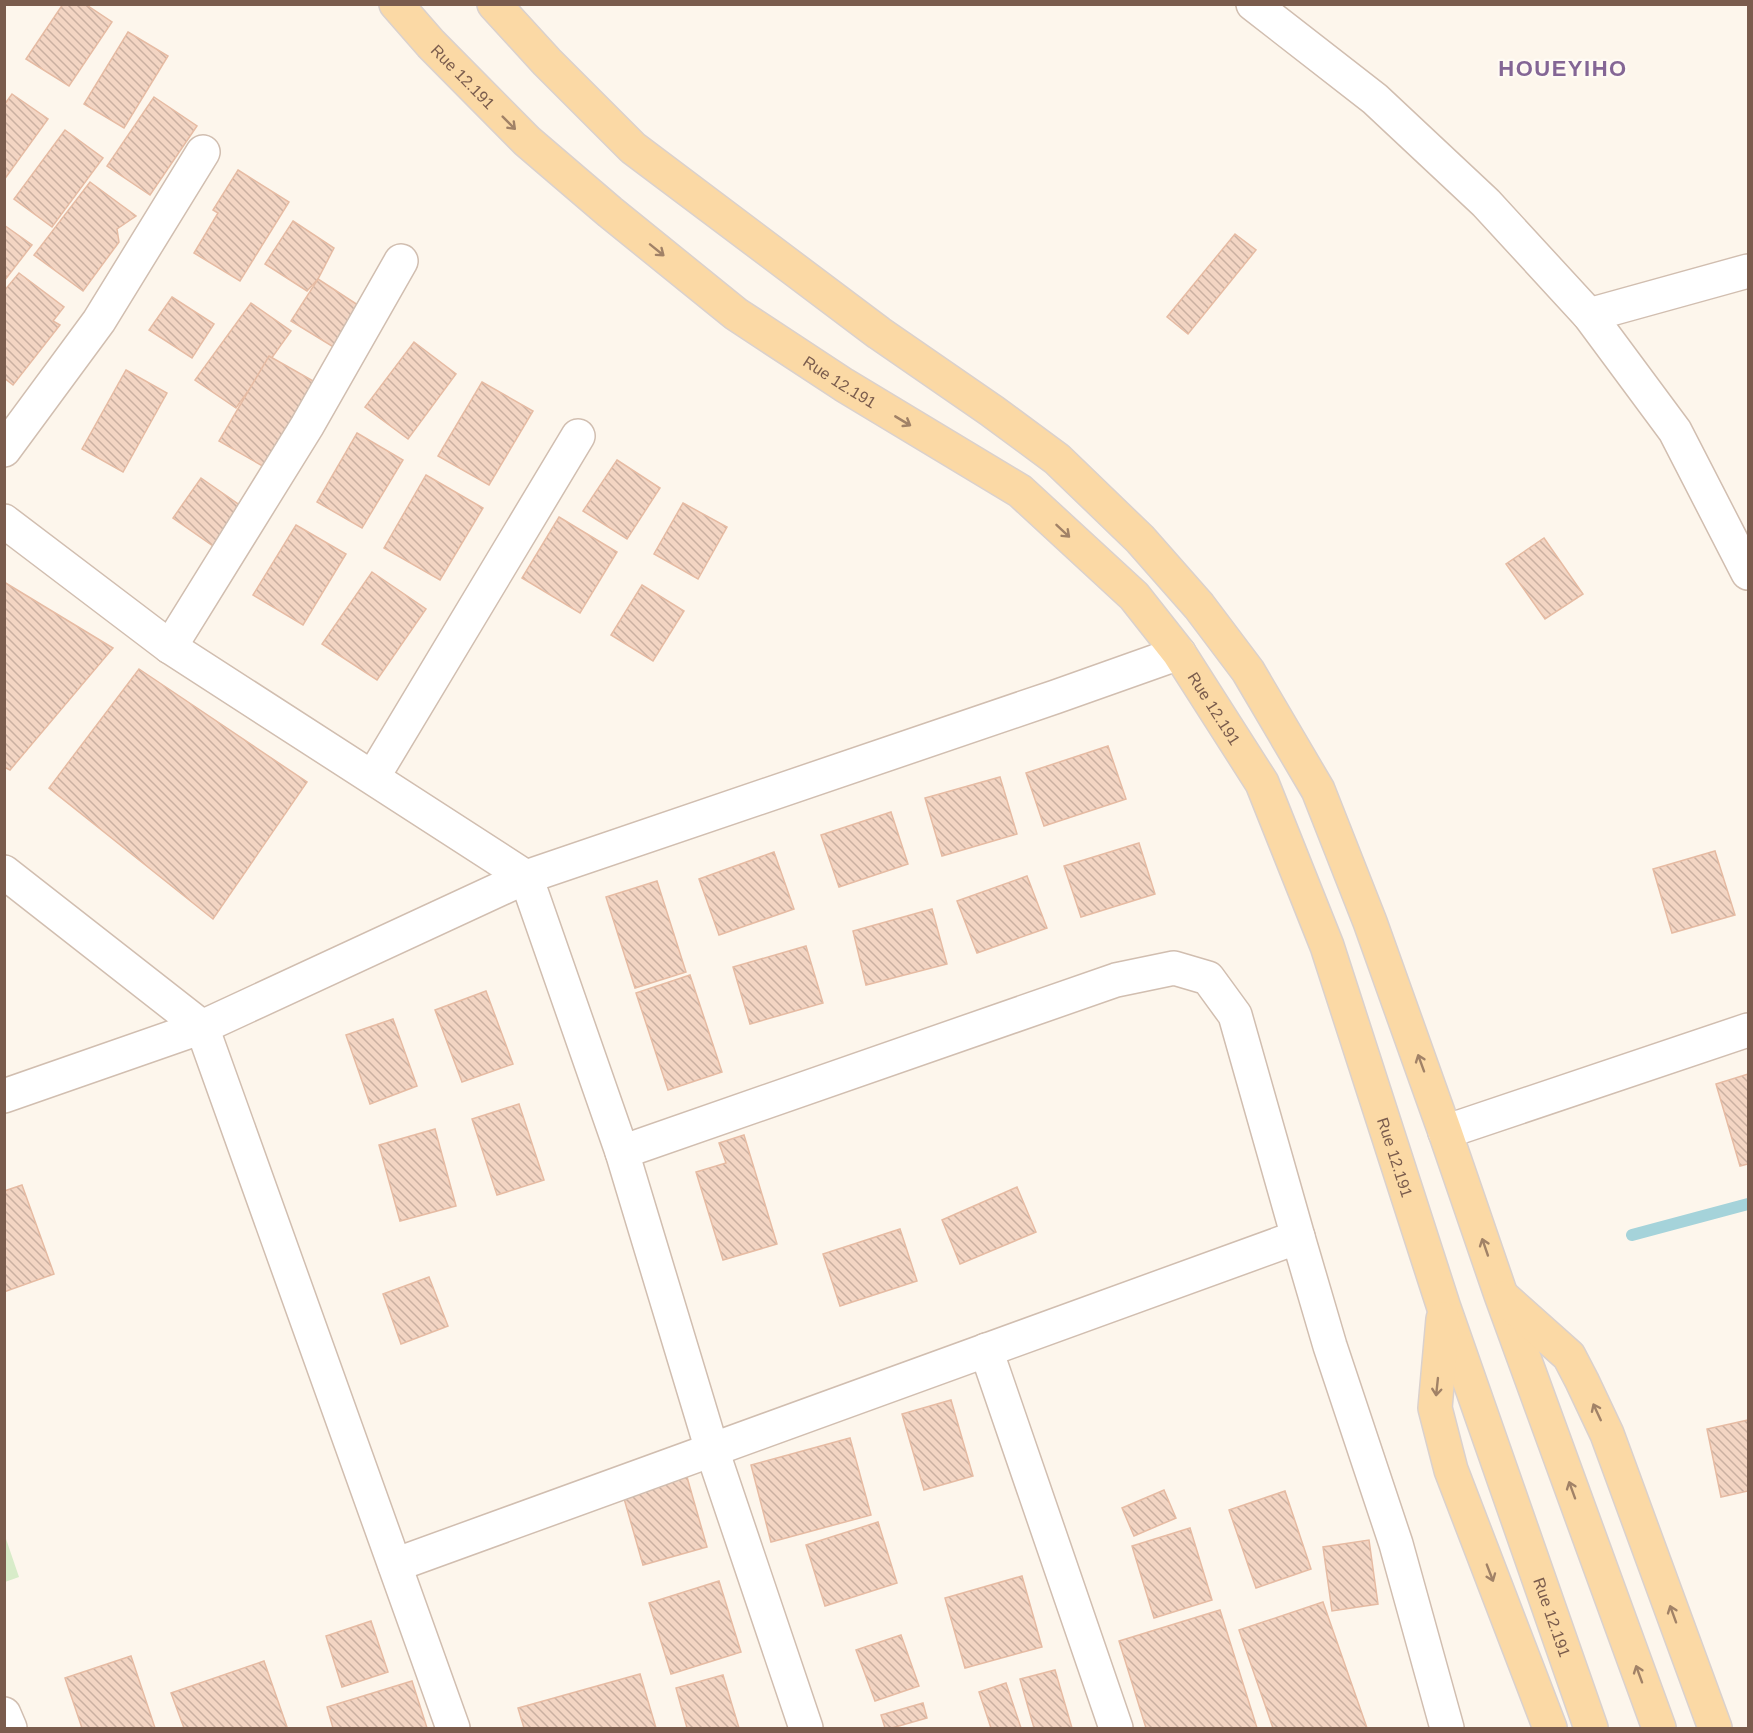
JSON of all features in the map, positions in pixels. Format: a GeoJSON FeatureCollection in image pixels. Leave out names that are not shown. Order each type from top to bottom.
{"type":"FeatureCollection","features":[{"type":"Feature","properties":{"kind":"main road","name":"Rue 12.191"},"geometry":{"type":"LineString","coordinates":[[396,4],[431,44],[527,141],[610,212],[736,314],[844,386],[1020,491],[1134,596],[1179,653],[1262,783],[1327,946],[1444,1308],[1591,1728]]}},
{"type":"Feature","properties":{"kind":"main road"},"geometry":{"type":"LineString","coordinates":[[495,4],[547,62],[633,148],[879,333],[1057,459],[1140,539],[1199,606],[1248,671],[1318,790],[1370,922],[1501,1295],[1659,1728]]}},
{"type":"Feature","properties":{"kind":"main road"},"geometry":{"type":"LineString","coordinates":[[1501,1295],[1569,1356],[1582,1382],[1607,1434],[1715,1728]]}},
{"type":"Feature","properties":{"kind":"main road"},"geometry":{"type":"LineString","coordinates":[[1444,1308],[1435,1407],[1441,1437],[1450,1470],[1550,1728]]}},
{"type":"Feature","properties":{"kind":"street"},"geometry":{"type":"LineString","coordinates":[[1253,4],[1375,99],[1486,203],[1589,315],[1675,431],[1749,573]]}},
{"type":"Feature","properties":{"kind":"street"},"geometry":{"type":"LineString","coordinates":[[4,450],[99,321],[203,152]]}},
{"type":"Feature","properties":{"kind":"street"},"geometry":{"type":"LineString","coordinates":[[170,647],[307,426],[401,261]]}},
{"type":"Feature","properties":{"kind":"street"},"geometry":{"type":"LineString","coordinates":[[1589,315],[1749,270]]}},
{"type":"Feature","properties":{"kind":"street"},"geometry":{"type":"LineString","coordinates":[[373,777],[578,436]]}},
{"type":"Feature","properties":{"kind":"street"},"geometry":{"type":"LineString","coordinates":[[4,521],[170,647],[526,877],[622,1152],[712,1450],[806,1728]]}},
{"type":"Feature","properties":{"kind":"street"},"geometry":{"type":"LineString","coordinates":[[4,1096],[202,1027],[526,877],[1179,653]]}},
{"type":"Feature","properties":{"kind":"street"},"geometry":{"type":"LineString","coordinates":[[4,872],[202,1027],[453,1728]]}},
{"type":"Feature","properties":{"kind":"street"},"geometry":{"type":"LineString","coordinates":[[622,1152],[1116,980],[1174,968],[1208,978],[1235,1015],[1330,1346],[1396,1544],[1447,1728]]}},
{"type":"Feature","properties":{"kind":"street"},"geometry":{"type":"LineString","coordinates":[[1445,1132],[1749,1030]]}},
{"type":"Feature","properties":{"kind":"street"},"geometry":{"type":"LineString","coordinates":[[394,1565],[1298,1237]]}},
{"type":"Feature","properties":{"kind":"street"},"geometry":{"type":"LineString","coordinates":[[986,1350],[1116,1728]]}},
{"type":"Feature","properties":{"kind":"street"},"geometry":{"type":"LineString","coordinates":[[4,1714],[10,1728]]}},
{"type":"Feature","properties":{"kind":"green space"},"geometry":{"type":"Polygon","coordinates":[[[5,1536],[19,1577],[4,1582],[5,1536]]]}},
{"type":"Feature","properties":{"kind":"building"},"geometry":{"type":"Polygon","coordinates":[[[63,4],[85,4],[112,22],[69,86],[26,59],[63,4]]]}},
{"type":"Feature","properties":{"kind":"building"},"geometry":{"type":"Polygon","coordinates":[[[128,32],[168,56],[124,128],[84,104],[128,32]]]}},
{"type":"Feature","properties":{"kind":"building"},"geometry":{"type":"Polygon","coordinates":[[[12,94],[48,119],[4,180],[4,105],[12,94]]]}},
{"type":"Feature","properties":{"kind":"building"},"geometry":{"type":"Polygon","coordinates":[[[154,97],[197,126],[150,195],[107,166],[154,97]]]}},
{"type":"Feature","properties":{"kind":"building"},"geometry":{"type":"Polygon","coordinates":[[[65,130],[103,158],[52,227],[14,199],[65,130]]]}},
{"type":"Feature","properties":{"kind":"building"},"geometry":{"type":"Polygon","coordinates":[[[238,170],[289,202],[240,281],[194,253],[218,213],[213,210],[238,170]]]}},
{"type":"Feature","properties":{"kind":"building"},"geometry":{"type":"Polygon","coordinates":[[[90,182],[136,216],[117,229],[119,242],[83,291],[34,255],[90,182]]]}},
{"type":"Feature","properties":{"kind":"building"},"geometry":{"type":"Polygon","coordinates":[[[293,221],[334,248],[318,279],[307,291],[265,264],[293,221]]]}},
{"type":"Feature","properties":{"kind":"building"},"geometry":{"type":"Polygon","coordinates":[[[4,225],[32,245],[4,281],[4,225]]]}},
{"type":"Feature","properties":{"kind":"building"},"geometry":{"type":"Polygon","coordinates":[[[1235,234],[1256,250],[1188,334],[1167,317],[1235,234]]]}},
{"type":"Feature","properties":{"kind":"building"},"geometry":{"type":"Polygon","coordinates":[[[19,273],[64,307],[53,321],[60,325],[13,385],[4,378],[4,291],[19,273]]]}},
{"type":"Feature","properties":{"kind":"building"},"geometry":{"type":"Polygon","coordinates":[[[318,279],[361,307],[335,348],[291,321],[318,279]]]}},
{"type":"Feature","properties":{"kind":"building"},"geometry":{"type":"Polygon","coordinates":[[[172,297],[214,324],[192,358],[149,330],[172,297]]]}},
{"type":"Feature","properties":{"kind":"building"},"geometry":{"type":"Polygon","coordinates":[[[251,303],[291,331],[236,408],[195,380],[251,303]]]}},
{"type":"Feature","properties":{"kind":"building"},"geometry":{"type":"Polygon","coordinates":[[[414,342],[456,374],[408,439],[365,407],[414,342]]]}},
{"type":"Feature","properties":{"kind":"building"},"geometry":{"type":"Polygon","coordinates":[[[269,356],[315,382],[266,468],[219,441],[269,356]]]}},
{"type":"Feature","properties":{"kind":"building"},"geometry":{"type":"Polygon","coordinates":[[[126,370],[167,393],[123,472],[82,449],[126,370]]]}},
{"type":"Feature","properties":{"kind":"building"},"geometry":{"type":"Polygon","coordinates":[[[482,382],[533,411],[489,485],[438,456],[482,382]]]}},
{"type":"Feature","properties":{"kind":"building"},"geometry":{"type":"Polygon","coordinates":[[[357,433],[403,460],[362,528],[317,502],[357,433]]]}},
{"type":"Feature","properties":{"kind":"building"},"geometry":{"type":"Polygon","coordinates":[[[617,460],[660,488],[627,539],[583,511],[617,460]]]}},
{"type":"Feature","properties":{"kind":"building"},"geometry":{"type":"Polygon","coordinates":[[[426,475],[483,508],[440,580],[384,548],[426,475]]]}},
{"type":"Feature","properties":{"kind":"building"},"geometry":{"type":"Polygon","coordinates":[[[201,478],[241,506],[213,546],[173,518],[201,478]]]}},
{"type":"Feature","properties":{"kind":"building"},"geometry":{"type":"Polygon","coordinates":[[[683,503],[727,527],[698,579],[654,554],[683,503]]]}},
{"type":"Feature","properties":{"kind":"building"},"geometry":{"type":"Polygon","coordinates":[[[559,517],[617,552],[580,613],[522,578],[559,517]]]}},
{"type":"Feature","properties":{"kind":"building"},"geometry":{"type":"Polygon","coordinates":[[[296,525],[346,554],[303,625],[253,595],[296,525]]]}},
{"type":"Feature","properties":{"kind":"building"},"geometry":{"type":"Polygon","coordinates":[[[1544,538],[1583,594],[1545,619],[1506,564],[1544,538]]]}},
{"type":"Feature","properties":{"kind":"building"},"geometry":{"type":"Polygon","coordinates":[[[372,572],[426,609],[377,680],[322,644],[372,572]]]}},
{"type":"Feature","properties":{"kind":"building"},"geometry":{"type":"Polygon","coordinates":[[[4,582],[113,648],[10,770],[4,767],[4,582]]]}},
{"type":"Feature","properties":{"kind":"building"},"geometry":{"type":"Polygon","coordinates":[[[642,585],[684,611],[653,661],[611,635],[642,585]]]}},
{"type":"Feature","properties":{"kind":"building"},"geometry":{"type":"Polygon","coordinates":[[[139,669],[307,782],[213,919],[49,788],[139,669]]]}},
{"type":"Feature","properties":{"kind":"building"},"geometry":{"type":"Polygon","coordinates":[[[1108,746],[1126,799],[1044,826],[1026,773],[1108,746]]]}},
{"type":"Feature","properties":{"kind":"building"},"geometry":{"type":"Polygon","coordinates":[[[1000,777],[1017,834],[942,856],[925,798],[1000,777]]]}},
{"type":"Feature","properties":{"kind":"building"},"geometry":{"type":"Polygon","coordinates":[[[891,812],[908,864],[839,887],[821,835],[891,812]]]}},
{"type":"Feature","properties":{"kind":"building"},"geometry":{"type":"Polygon","coordinates":[[[1139,843],[1155,894],[1081,917],[1064,866],[1139,843]]]}},
{"type":"Feature","properties":{"kind":"building"},"geometry":{"type":"Polygon","coordinates":[[[1715,851],[1735,915],[1672,933],[1653,869],[1715,851]]]}},
{"type":"Feature","properties":{"kind":"building"},"geometry":{"type":"Polygon","coordinates":[[[774,852],[794,909],[719,935],[699,879],[774,852]]]}},
{"type":"Feature","properties":{"kind":"building"},"geometry":{"type":"Polygon","coordinates":[[[1027,876],[1047,928],[977,953],[957,901],[1027,876]]]}},
{"type":"Feature","properties":{"kind":"building"},"geometry":{"type":"Polygon","coordinates":[[[657,881],[686,972],[635,988],[606,897],[657,881]]]}},
{"type":"Feature","properties":{"kind":"building"},"geometry":{"type":"Polygon","coordinates":[[[932,909],[947,964],[866,985],[853,931],[932,909]]]}},
{"type":"Feature","properties":{"kind":"building"},"geometry":{"type":"Polygon","coordinates":[[[806,946],[823,1003],[750,1024],[733,967],[806,946]]]}},
{"type":"Feature","properties":{"kind":"building"},"geometry":{"type":"Polygon","coordinates":[[[690,975],[722,1072],[668,1090],[636,993],[690,975]]]}},
{"type":"Feature","properties":{"kind":"building"},"geometry":{"type":"Polygon","coordinates":[[[486,991],[513,1064],[462,1082],[435,1010],[486,991]]]}},
{"type":"Feature","properties":{"kind":"building"},"geometry":{"type":"Polygon","coordinates":[[[393,1019],[417,1086],[370,1104],[346,1035],[393,1019]]]}},
{"type":"Feature","properties":{"kind":"building"},"geometry":{"type":"Polygon","coordinates":[[[1748,1074],[1748,1164],[1740,1166],[1716,1084],[1748,1074]]]}},
{"type":"Feature","properties":{"kind":"building"},"geometry":{"type":"Polygon","coordinates":[[[519,1104],[544,1180],[497,1195],[472,1119],[519,1104]]]}},
{"type":"Feature","properties":{"kind":"building"},"geometry":{"type":"Polygon","coordinates":[[[435,1129],[456,1206],[400,1221],[379,1145],[435,1129]]]}},
{"type":"Feature","properties":{"kind":"building"},"geometry":{"type":"Polygon","coordinates":[[[744,1135],[777,1244],[723,1260],[696,1172],[726,1163],[719,1143],[744,1135]]]}},
{"type":"Feature","properties":{"kind":"building"},"geometry":{"type":"Polygon","coordinates":[[[22,1185],[54,1274],[4,1292],[4,1191],[22,1185]]]}},
{"type":"Feature","properties":{"kind":"building"},"geometry":{"type":"Polygon","coordinates":[[[1017,1187],[1036,1232],[960,1264],[942,1220],[1017,1187]]]}},
{"type":"Feature","properties":{"kind":"building"},"geometry":{"type":"Polygon","coordinates":[[[900,1229],[917,1281],[840,1306],[823,1254],[900,1229]]]}},
{"type":"Feature","properties":{"kind":"building"},"geometry":{"type":"Polygon","coordinates":[[[429,1277],[448,1326],[401,1344],[383,1294],[429,1277]]]}},
{"type":"Feature","properties":{"kind":"building"},"geometry":{"type":"Polygon","coordinates":[[[951,1400],[973,1476],[924,1490],[902,1414],[951,1400]]]}},
{"type":"Feature","properties":{"kind":"building"},"geometry":{"type":"Polygon","coordinates":[[[1748,1420],[1748,1491],[1721,1497],[1707,1429],[1748,1420]]]}},
{"type":"Feature","properties":{"kind":"building"},"geometry":{"type":"Polygon","coordinates":[[[850,1438],[871,1515],[771,1542],[751,1465],[850,1438]]]}},
{"type":"Feature","properties":{"kind":"building"},"geometry":{"type":"Polygon","coordinates":[[[687,1477],[707,1547],[643,1565],[623,1495],[687,1477]]]}},
{"type":"Feature","properties":{"kind":"building"},"geometry":{"type":"Polygon","coordinates":[[[1164,1490],[1176,1518],[1134,1536],[1122,1508],[1164,1490]]]}},
{"type":"Feature","properties":{"kind":"building"},"geometry":{"type":"Polygon","coordinates":[[[1285,1491],[1311,1569],[1256,1588],[1229,1510],[1285,1491]]]}},
{"type":"Feature","properties":{"kind":"building"},"geometry":{"type":"Polygon","coordinates":[[[878,1522],[897,1583],[825,1606],[806,1545],[878,1522]]]}},
{"type":"Feature","properties":{"kind":"building"},"geometry":{"type":"Polygon","coordinates":[[[1190,1528],[1212,1600],[1154,1618],[1132,1546],[1190,1528]]]}},
{"type":"Feature","properties":{"kind":"building"},"geometry":{"type":"Polygon","coordinates":[[[1369,1540],[1378,1604],[1332,1611],[1323,1547],[1369,1540]]]}},
{"type":"Feature","properties":{"kind":"building"},"geometry":{"type":"Polygon","coordinates":[[[1022,1576],[1042,1647],[965,1668],[945,1598],[1022,1576]]]}},
{"type":"Feature","properties":{"kind":"building"},"geometry":{"type":"Polygon","coordinates":[[[719,1581],[741,1652],[671,1674],[649,1603],[719,1581]]]}},
{"type":"Feature","properties":{"kind":"building"},"geometry":{"type":"Polygon","coordinates":[[[1323,1602],[1367,1728],[1273,1728],[1239,1630],[1323,1602]]]}},
{"type":"Feature","properties":{"kind":"building"},"geometry":{"type":"Polygon","coordinates":[[[1220,1610],[1257,1728],[1146,1728],[1119,1641],[1220,1610]]]}},
{"type":"Feature","properties":{"kind":"building"},"geometry":{"type":"Polygon","coordinates":[[[371,1621],[388,1672],[342,1687],[326,1636],[371,1621]]]}},
{"type":"Feature","properties":{"kind":"building"},"geometry":{"type":"Polygon","coordinates":[[[901,1635],[919,1686],[875,1701],[856,1650],[901,1635]]]}},
{"type":"Feature","properties":{"kind":"building"},"geometry":{"type":"Polygon","coordinates":[[[131,1656],[155,1728],[82,1728],[65,1678],[131,1656]]]}},
{"type":"Feature","properties":{"kind":"building"},"geometry":{"type":"Polygon","coordinates":[[[264,1661],[287,1727],[184,1728],[171,1693],[264,1661]]]}},
{"type":"Feature","properties":{"kind":"building"},"geometry":{"type":"Polygon","coordinates":[[[1055,1670],[1072,1728],[1034,1728],[1020,1679],[1055,1670]]]}},
{"type":"Feature","properties":{"kind":"building"},"geometry":{"type":"Polygon","coordinates":[[[640,1674],[656,1728],[524,1728],[518,1708],[640,1674]]]}},
{"type":"Feature","properties":{"kind":"building"},"geometry":{"type":"Polygon","coordinates":[[[723,1675],[739,1728],[687,1728],[676,1688],[723,1675]]]}},
{"type":"Feature","properties":{"kind":"building"},"geometry":{"type":"Polygon","coordinates":[[[412,1681],[427,1728],[333,1728],[327,1707],[412,1681]]]}},
{"type":"Feature","properties":{"kind":"building"},"geometry":{"type":"Polygon","coordinates":[[[1006,1683],[1021,1728],[991,1728],[979,1692],[1006,1683]]]}},
{"type":"Feature","properties":{"kind":"building"},"geometry":{"type":"Polygon","coordinates":[[[923,1703],[927,1718],[885,1728],[881,1715],[923,1703]]]}},
{"type":"Feature","properties":{"kind":"waterway"},"geometry":{"type":"LineString","coordinates":[[1632,1235],[1748,1204]]}},
{"type":"Feature","properties":{"kind":"district","name":"HOUEYIHO"},"geometry":{"type":"Point","coordinates":[1563,68]}}]}
